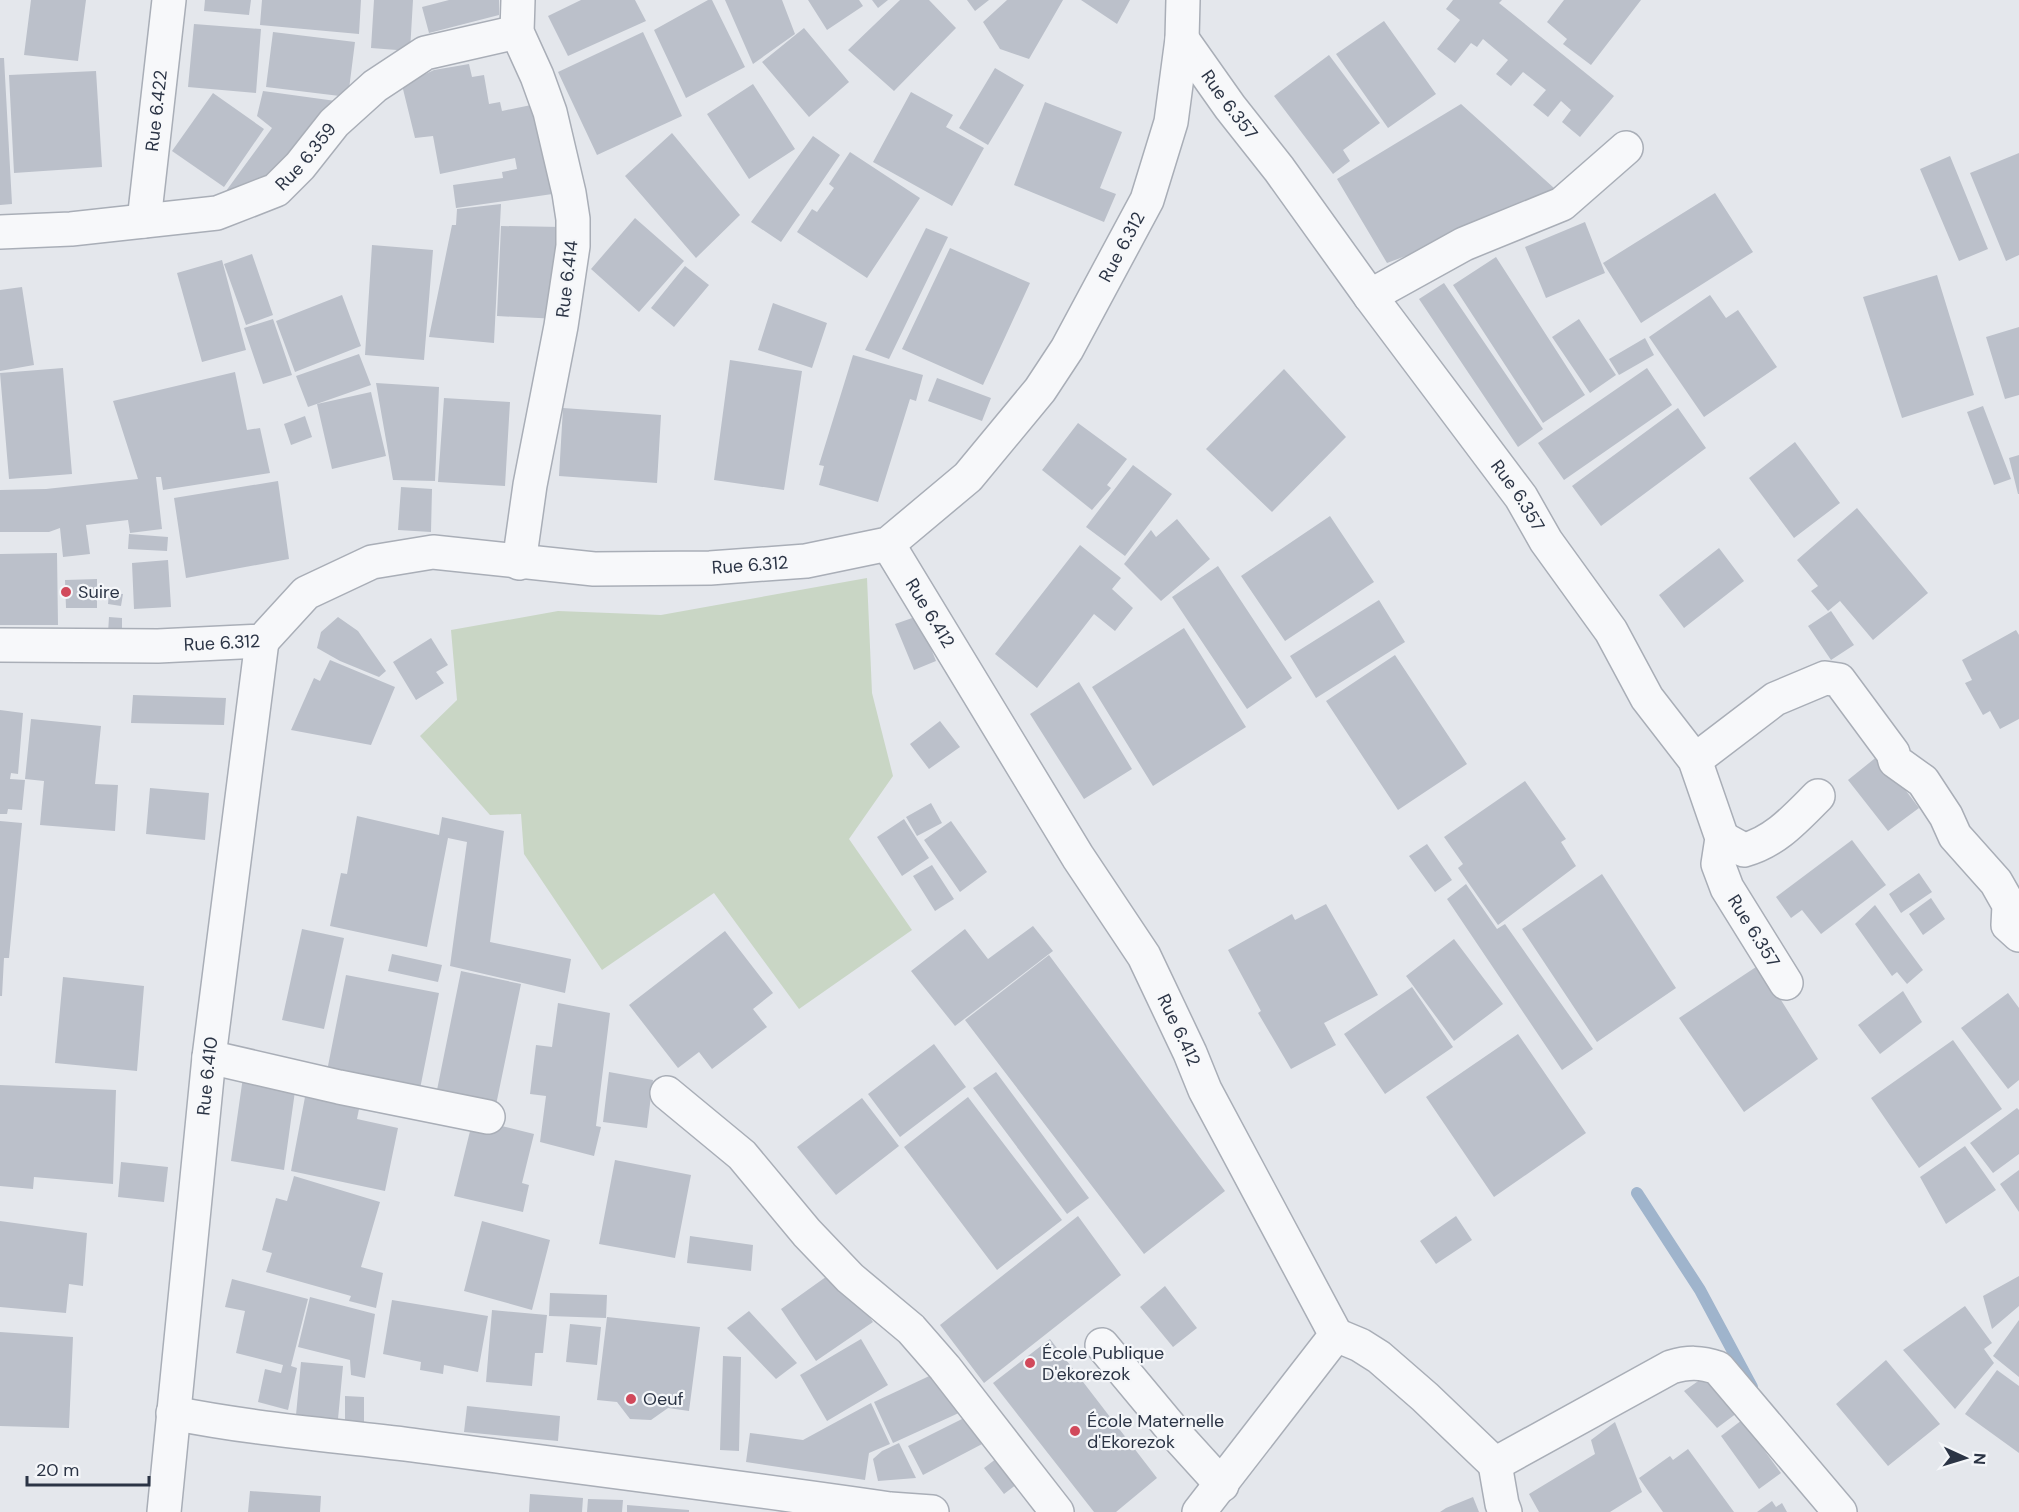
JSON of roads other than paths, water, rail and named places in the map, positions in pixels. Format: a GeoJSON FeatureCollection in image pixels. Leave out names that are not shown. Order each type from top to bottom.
{"type":"FeatureCollection","features":[{"type":"Feature","properties":{"kind":"street","name":"Rue 6.422"},"geometry":{"type":"LineString","coordinates":[[144,221],[169,0]]}},
{"type":"Feature","properties":{"kind":"street","name":"Rue 6.312"},"geometry":{"type":"LineString","coordinates":[[0,645],[158,646],[262,641],[306,593],[372,562],[433,552],[594,569],[710,568],[806,561],[888,544],[968,477],[1040,390],[1067,350],[1147,201],[1170,122],[1182,39],[1183,0]]}},
{"type":"Feature","properties":{"kind":"street","name":"Rue 6.359"},"geometry":{"type":"LineString","coordinates":[[0,232],[71,229],[218,213],[276,190],[300,166],[334,123],[375,86],[425,53],[517,16]]}},
{"type":"Feature","properties":{"kind":"street","name":"Rue 6.414"},"geometry":{"type":"LineString","coordinates":[[517,16],[550,112],[573,219],[573,237],[561,326],[530,485],[519,562]]}},
{"type":"Feature","properties":{"kind":"street","name":"Rue 6.357"},"geometry":{"type":"LineString","coordinates":[[1182,39],[1230,107],[1279,169],[1370,296],[1521,497],[1546,541],[1611,632],[1647,698],[1695,760],[1722,838],[1718,864],[1727,888],[1786,983]]}},
{"type":"Feature","properties":{"kind":"street"},"geometry":{"type":"LineString","coordinates":[[1370,296],[1464,244],[1562,204],[1626,148]]}},
{"type":"Feature","properties":{"kind":"street","name":"Rue 6.412"},"geometry":{"type":"LineString","coordinates":[[888,544],[1078,857],[1144,956],[1205,1090],[1336,1335]]}},
{"type":"Feature","properties":{"kind":"street","name":"Rue 6.410"},"geometry":{"type":"LineString","coordinates":[[164,1512],[209,1057],[262,641]]}},
{"type":"Feature","properties":{"kind":"street"},"geometry":{"type":"LineString","coordinates":[[1695,760],[1775,699],[1825,678],[1839,680],[1893,753],[1895,761],[1923,781],[1946,816],[1955,836],[1996,882],[2009,905],[2008,925],[2019,935]]}},
{"type":"Feature","properties":{"kind":"street"},"geometry":{"type":"LineString","coordinates":[[1722,838],[1744,850],[1759,846],[1775,837],[1818,796]]}},
{"type":"Feature","properties":{"kind":"street"},"geometry":{"type":"LineString","coordinates":[[209,1057],[339,1088],[488,1117]]}},
{"type":"Feature","properties":{"kind":"street"},"geometry":{"type":"LineString","coordinates":[[667,1093],[742,1155],[814,1241],[850,1278],[911,1329],[945,1368],[1057,1512]]}},
{"type":"Feature","properties":{"kind":"street"},"geometry":{"type":"LineString","coordinates":[[1199,1512],[1336,1335],[1360,1345],[1379,1357],[1425,1396],[1495,1464],[1505,1512]]}},
{"type":"Feature","properties":{"kind":"street"},"geometry":{"type":"LineString","coordinates":[[1102,1345],[1222,1485]]}},
{"type":"Feature","properties":{"kind":"street"},"geometry":{"type":"LineString","coordinates":[[1495,1464],[1671,1367],[1686,1363],[1704,1363],[1718,1368],[1840,1512]]}},
{"type":"Feature","properties":{"kind":"street"},"geometry":{"type":"LineString","coordinates":[[173,1413],[229,1424],[526,1460],[890,1509],[932,1512]]}},
{"type":"Feature","properties":{"kind":"waterway"},"geometry":{"type":"LineString","coordinates":[[1637,1193],[1700,1290],[1752,1387]]}},
{"type":"Feature","properties":{"kind":"place","name":"Suire"},"geometry":{"type":"Point","coordinates":[66,592]}},
{"type":"Feature","properties":{"kind":"place","name":"École Publique D'ekorezok"},"geometry":{"type":"Point","coordinates":[1030,1363]}},
{"type":"Feature","properties":{"kind":"place","name":"Oeuf"},"geometry":{"type":"Point","coordinates":[631,1399]}},
{"type":"Feature","properties":{"kind":"place","name":"École Maternelle d'Ekorezok"},"geometry":{"type":"Point","coordinates":[1075,1431]}}]}
